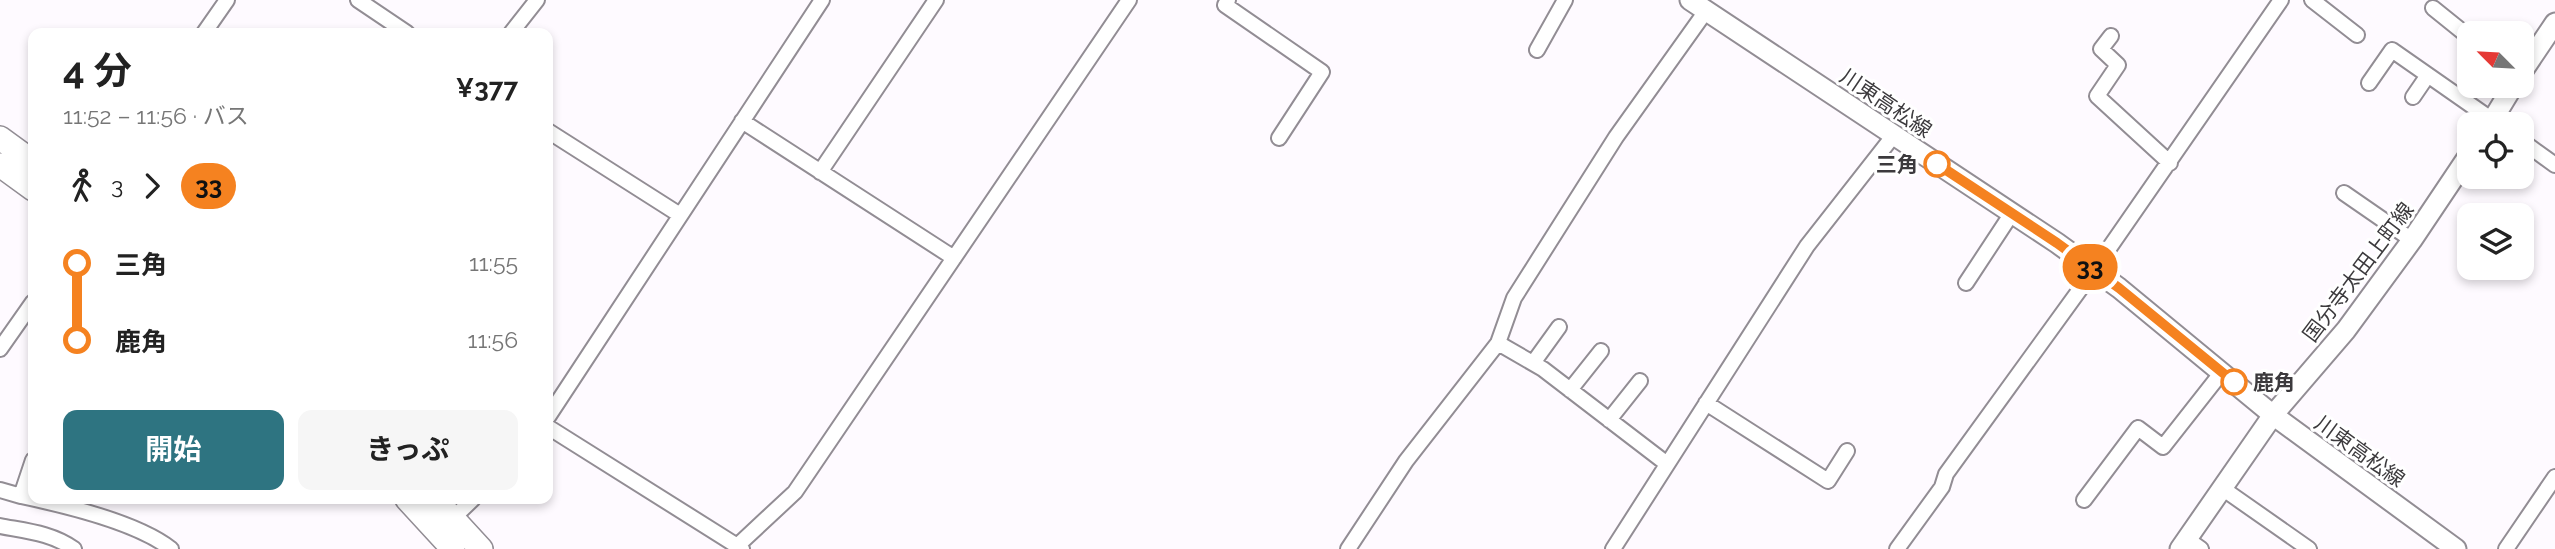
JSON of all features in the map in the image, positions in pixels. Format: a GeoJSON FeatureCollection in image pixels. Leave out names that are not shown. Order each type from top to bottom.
{"type":"FeatureCollection","features":[{"type":"Feature","properties":{"kind":"highway"},"geometry":{"type":"LineString","coordinates":[[0,138],[28,158]]}},
{"type":"Feature","properties":{"kind":"highway"},"geometry":{"type":"LineString","coordinates":[[3,171],[28,186]]}},
{"type":"Feature","properties":{"kind":"highway"},"geometry":{"type":"LineString","coordinates":[[412,504],[445,538],[481,549]]}},
{"type":"Feature","properties":{"kind":"highway"},"geometry":{"type":"LineString","coordinates":[[436,504],[445,538]]}},
{"type":"Feature","properties":{"kind":"main road","name":"川東高松線"},"geometry":{"type":"LineString","coordinates":[[1698,5],[2094,270],[2273,415],[2456,549]]}},
{"type":"Feature","properties":{"kind":"main road"},"geometry":{"type":"LineString","coordinates":[[2534,54],[2555,23]]}},
{"type":"Feature","properties":{"kind":"main road","name":"国分寺太田上町線"},"geometry":{"type":"LineString","coordinates":[[2190,546],[2222,488],[2273,415],[2346,330],[2457,173]]}},
{"type":"Feature","properties":{"kind":"street"},"geometry":{"type":"LineString","coordinates":[[210,28],[227,0]]}},
{"type":"Feature","properties":{"kind":"street"},"geometry":{"type":"LineString","coordinates":[[358,0],[400,28]]}},
{"type":"Feature","properties":{"kind":"street"},"geometry":{"type":"LineString","coordinates":[[515,28],[537,0]]}},
{"type":"Feature","properties":{"kind":"street"},"geometry":{"type":"LineString","coordinates":[[553,409],[822,0]]}},
{"type":"Feature","properties":{"kind":"street"},"geometry":{"type":"LineString","coordinates":[[820,172],[936,0]]}},
{"type":"Feature","properties":{"kind":"street"},"geometry":{"type":"LineString","coordinates":[[553,430],[739,547],[795,492],[1129,0]]}},
{"type":"Feature","properties":{"kind":"street"},"geometry":{"type":"LineString","coordinates":[[1228,0],[1225,5],[1322,72],[1279,138]]}},
{"type":"Feature","properties":{"kind":"street"},"geometry":{"type":"LineString","coordinates":[[1537,50],[1565,0]]}},
{"type":"Feature","properties":{"kind":"street"},"geometry":{"type":"LineString","coordinates":[[1897,549],[1942,487],[1946,474],[2170,163],[2281,0]]}},
{"type":"Feature","properties":{"kind":"street"},"geometry":{"type":"LineString","coordinates":[[2312,0],[2357,35]]}},
{"type":"Feature","properties":{"kind":"street"},"geometry":{"type":"LineString","coordinates":[[1348,549],[1406,460],[1498,343],[1514,298],[1698,5]]}},
{"type":"Feature","properties":{"kind":"street"},"geometry":{"type":"LineString","coordinates":[[2433,8],[2457,27]]}},
{"type":"Feature","properties":{"kind":"street"},"geometry":{"type":"LineString","coordinates":[[2111,36],[2101,49],[2118,65],[2097,96],[2170,163]]}},
{"type":"Feature","properties":{"kind":"street"},"geometry":{"type":"LineString","coordinates":[[2369,83],[2392,50],[2478,112]]}},
{"type":"Feature","properties":{"kind":"street"},"geometry":{"type":"LineString","coordinates":[[2413,97],[2428,75]]}},
{"type":"Feature","properties":{"kind":"street"},"geometry":{"type":"LineString","coordinates":[[741,121],[954,258]]}},
{"type":"Feature","properties":{"kind":"street"},"geometry":{"type":"LineString","coordinates":[[553,134],[680,215]]}},
{"type":"Feature","properties":{"kind":"street"},"geometry":{"type":"LineString","coordinates":[[1613,549],[1807,246],[1894,135]]}},
{"type":"Feature","properties":{"kind":"street"},"geometry":{"type":"LineString","coordinates":[[2534,150],[2555,165]]}},
{"type":"Feature","properties":{"kind":"street"},"geometry":{"type":"LineString","coordinates":[[2344,193],[2412,240]]}},
{"type":"Feature","properties":{"kind":"street"},"geometry":{"type":"LineString","coordinates":[[1966,283],[2012,213]]}},
{"type":"Feature","properties":{"kind":"street"},"geometry":{"type":"LineString","coordinates":[[0,349],[28,309]]}},
{"type":"Feature","properties":{"kind":"street"},"geometry":{"type":"LineString","coordinates":[[1533,363],[1559,327]]}},
{"type":"Feature","properties":{"kind":"street"},"geometry":{"type":"LineString","coordinates":[[1498,343],[1533,363],[1667,464]]}},
{"type":"Feature","properties":{"kind":"street"},"geometry":{"type":"LineString","coordinates":[[1570,390],[1601,351]]}},
{"type":"Feature","properties":{"kind":"street"},"geometry":{"type":"LineString","coordinates":[[2084,500],[2137,428],[2163,447],[2222,372]]}},
{"type":"Feature","properties":{"kind":"street"},"geometry":{"type":"LineString","coordinates":[[1609,420],[1640,381]]}},
{"type":"Feature","properties":{"kind":"street"},"geometry":{"type":"LineString","coordinates":[[1706,403],[1828,481],[1847,451]]}},
{"type":"Feature","properties":{"kind":"street"},"geometry":{"type":"LineString","coordinates":[[21,496],[28,466]]}},
{"type":"Feature","properties":{"kind":"street"},"geometry":{"type":"LineString","coordinates":[[2506,549],[2555,477]]}},
{"type":"Feature","properties":{"kind":"street"},"geometry":{"type":"LineString","coordinates":[[2222,488],[2309,549]]}},
{"type":"Feature","properties":{"kind":"street"},"geometry":{"type":"LineString","coordinates":[[0,490],[28,498]]}},
{"type":"Feature","properties":{"kind":"street"},"geometry":{"type":"LineString","coordinates":[[53,504],[88,513],[152,537],[172,549]]}},
{"type":"Feature","properties":{"kind":"street"},"geometry":{"type":"LineString","coordinates":[[445,538],[469,504]]}},
{"type":"Feature","properties":{"kind":"street"},"geometry":{"type":"LineString","coordinates":[[0,526],[40,533],[61,540],[74,549]]}},
{"type":"Feature","properties":{"kind":"bus line","name":"33"},"geometry":{"type":"LineString","coordinates":[[1937,164],[2057,243],[2119,288],[2234,382]]}},
{"type":"Feature","properties":{"kind":"place","name":"三角"},"geometry":{"type":"Point","coordinates":[1937,164]}},
{"type":"Feature","properties":{"kind":"place","name":"鹿角"},"geometry":{"type":"Point","coordinates":[2234,382]}}]}
